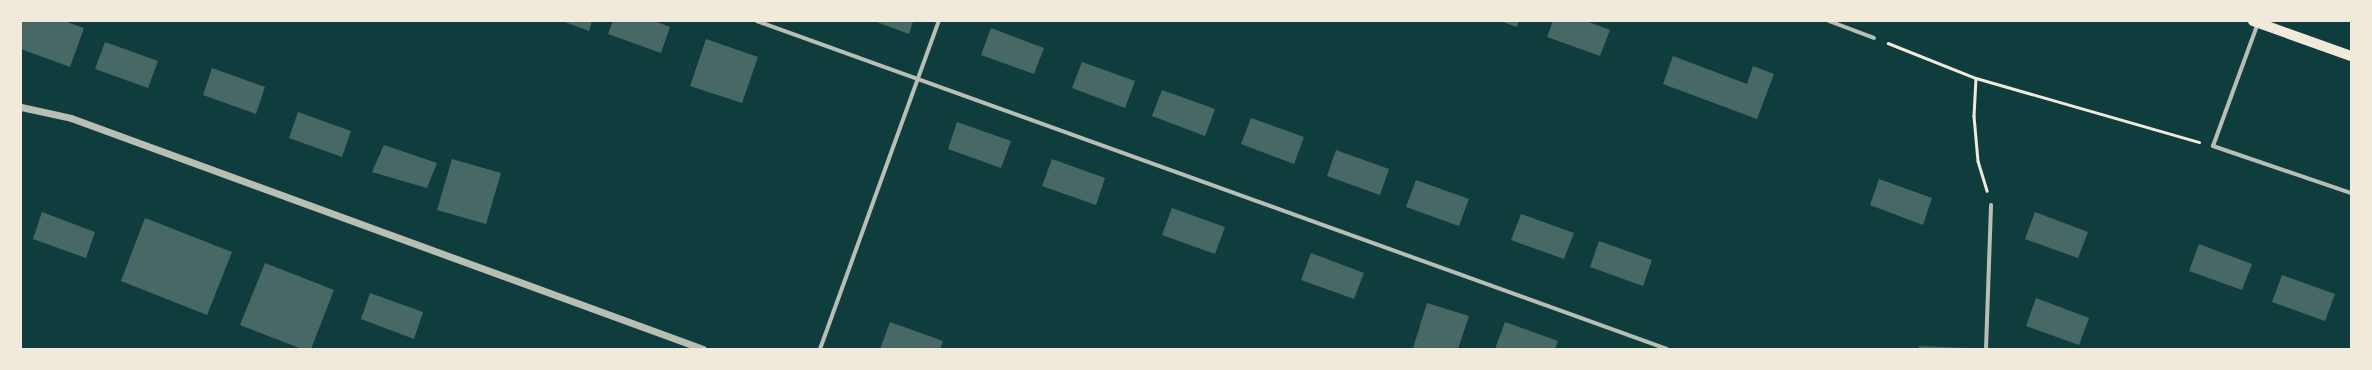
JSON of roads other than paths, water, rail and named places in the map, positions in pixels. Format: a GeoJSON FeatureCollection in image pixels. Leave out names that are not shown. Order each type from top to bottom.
{"type":"FeatureCollection","features":[{"type":"Feature","properties":{"kind":"main road"},"geometry":{"type":"LineString","coordinates":[[2256,22],[2351,56]]}},
{"type":"Feature","properties":{"kind":"street"},"geometry":{"type":"LineString","coordinates":[[757,21],[917,80],[1667,349]]}},
{"type":"Feature","properties":{"kind":"street"},"geometry":{"type":"LineString","coordinates":[[820,349],[939,21]]}},
{"type":"Feature","properties":{"kind":"street"},"geometry":{"type":"LineString","coordinates":[[1829,21],[1874,38]]}},
{"type":"Feature","properties":{"kind":"street"},"geometry":{"type":"LineString","coordinates":[[2256,22],[2213,146],[2351,193]]}},
{"type":"Feature","properties":{"kind":"street"},"geometry":{"type":"LineString","coordinates":[[21,106],[71,118],[703,349]]}},
{"type":"Feature","properties":{"kind":"street"},"geometry":{"type":"LineString","coordinates":[[1986,349],[1991,205]]}}]}
